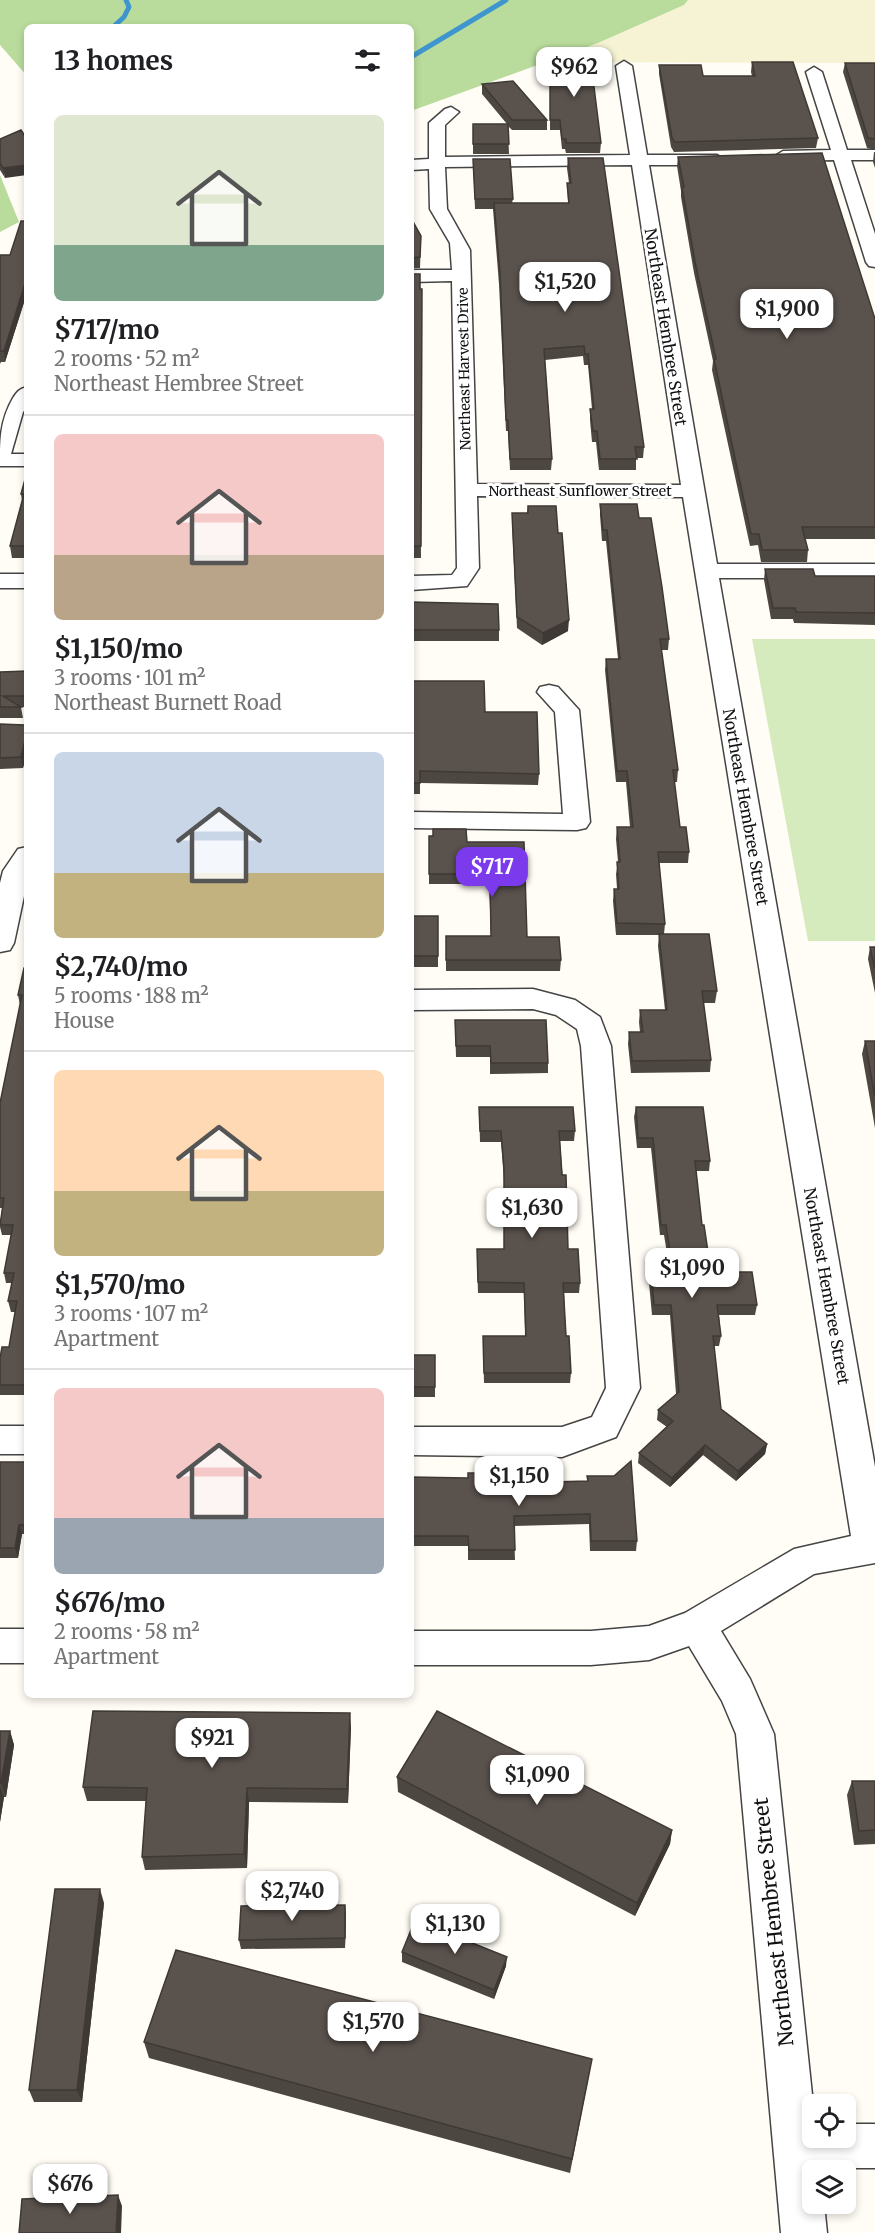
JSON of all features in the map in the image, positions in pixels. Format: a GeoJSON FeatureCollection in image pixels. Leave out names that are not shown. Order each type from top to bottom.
{"type":"FeatureCollection","features":[{"type":"Feature","properties":{"kind":"street","name":"Northeast Hembree Street"},"geometry":{"type":"LineString","coordinates":[[624,66],[693,491],[873,1547]]}},
{"type":"Feature","properties":{"kind":"street"},"geometry":{"type":"LineString","coordinates":[[814,72],[875,262]]}},
{"type":"Feature","properties":{"kind":"street","name":"Northeast Harvest Drive"},"geometry":{"type":"LineString","coordinates":[[414,583],[459,580],[468,568],[462,276],[459,240],[438,210],[437,123],[451,112]]}},
{"type":"Feature","properties":{"kind":"street"},"geometry":{"type":"LineString","coordinates":[[771,156],[875,155]]}},
{"type":"Feature","properties":{"kind":"street"},"geometry":{"type":"LineString","coordinates":[[414,165],[437,162],[732,159]]}},
{"type":"Feature","properties":{"kind":"street"},"geometry":{"type":"LineString","coordinates":[[414,276],[462,276]]}},
{"type":"Feature","properties":{"kind":"street"},"geometry":{"type":"LineString","coordinates":[[24,397],[13,412],[0,459],[24,460]]}},
{"type":"Feature","properties":{"kind":"street","name":"Northeast Sunflower Street"},"geometry":{"type":"LineString","coordinates":[[467,490],[693,491]]}},
{"type":"Feature","properties":{"kind":"street"},"geometry":{"type":"LineString","coordinates":[[707,571],[875,571]]}},
{"type":"Feature","properties":{"kind":"street"},"geometry":{"type":"LineString","coordinates":[[0,581],[24,581]]}},
{"type":"Feature","properties":{"kind":"street"},"geometry":{"type":"LineString","coordinates":[[414,820],[577,822],[567,710],[549,692]]}},
{"type":"Feature","properties":{"kind":"street"},"geometry":{"type":"LineString","coordinates":[[0,943],[16,871],[24,859]]}},
{"type":"Feature","properties":{"kind":"street"},"geometry":{"type":"LineString","coordinates":[[414,1000],[533,999],[565,1007],[590,1024],[596,1046],[623,1388],[604,1427],[562,1442],[414,1441]]}},
{"type":"Feature","properties":{"kind":"street"},"geometry":{"type":"LineString","coordinates":[[0,1440],[24,1440]]}},
{"type":"Feature","properties":{"kind":"street"},"geometry":{"type":"LineString","coordinates":[[414,1648],[591,1648],[649,1643],[696,1626],[807,1560],[873,1547]]}},
{"type":"Feature","properties":{"kind":"street","name":"Northeast Hembree Street"},"geometry":{"type":"LineString","coordinates":[[696,1626],[737,1691],[754,1734],[804,2233]]}},
{"type":"Feature","properties":{"kind":"street"},"geometry":{"type":"LineString","coordinates":[[0,1646],[24,1646]]}},
{"type":"Feature","properties":{"kind":"street"},"geometry":{"type":"LineString","coordinates":[[795,2146],[875,2146]]}},
{"type":"Feature","properties":{"kind":"shaded area"},"geometry":{"type":"Polygon","coordinates":[[[688,0],[875,0],[875,63],[549,62],[684,5],[688,0]]]}},
{"type":"Feature","properties":{"kind":"green space"},"geometry":{"type":"Polygon","coordinates":[[[0,0],[688,0],[684,5],[598,43],[414,110],[414,24],[24,24],[24,73],[0,45],[0,0]]]}},
{"type":"Feature","properties":{"kind":"green space"},"geometry":{"type":"Polygon","coordinates":[[[0,175],[19,222],[0,232],[0,175]]]}},
{"type":"Feature","properties":{"kind":"green space"},"geometry":{"type":"Polygon","coordinates":[[[752,639],[875,639],[875,941],[808,941],[752,639]]]}},
{"type":"Feature","properties":{"kind":"building"},"geometry":{"type":"Polygon","coordinates":[[[550,54],[590,55],[601,143],[566,143],[566,139],[562,139],[560,120],[550,120],[550,54]]]}},
{"type":"Feature","properties":{"kind":"building"},"geometry":{"type":"Polygon","coordinates":[[[752,62],[793,62],[818,138],[675,142],[672,138],[659,65],[701,65],[703,76],[755,76],[752,62]]]}},
{"type":"Feature","properties":{"kind":"building"},"geometry":{"type":"Polygon","coordinates":[[[845,63],[875,63],[875,139],[868,138],[845,63]]]}},
{"type":"Feature","properties":{"kind":"building"},"geometry":{"type":"Polygon","coordinates":[[[513,81],[547,120],[512,120],[482,84],[513,81]]]}},
{"type":"Feature","properties":{"kind":"building"},"geometry":{"type":"Polygon","coordinates":[[[473,124],[508,124],[509,144],[473,144],[473,124]]]}},
{"type":"Feature","properties":{"kind":"building"},"geometry":{"type":"Polygon","coordinates":[[[21,130],[24,134],[24,165],[3,168],[0,163],[0,139],[21,130]]]}},
{"type":"Feature","properties":{"kind":"building"},"geometry":{"type":"Polygon","coordinates":[[[822,153],[875,319],[875,527],[802,527],[808,550],[762,550],[759,534],[751,534],[695,262],[678,157],[822,153]]]}},
{"type":"Feature","properties":{"kind":"building"},"geometry":{"type":"Polygon","coordinates":[[[568,158],[603,158],[644,447],[635,447],[637,459],[600,459],[597,431],[593,431],[590,409],[594,409],[588,354],[585,354],[584,346],[544,349],[552,459],[510,459],[494,203],[569,203],[567,183],[571,183],[568,158]]]}},
{"type":"Feature","properties":{"kind":"building"},"geometry":{"type":"Polygon","coordinates":[[[473,159],[510,159],[513,199],[475,199],[473,159]]]}},
{"type":"Feature","properties":{"kind":"building"},"geometry":{"type":"Polygon","coordinates":[[[21,221],[24,221],[24,287],[4,351],[0,351],[0,255],[10,255],[21,221]]]}},
{"type":"Feature","properties":{"kind":"building"},"geometry":{"type":"Polygon","coordinates":[[[414,223],[421,236],[420,257],[414,258],[414,223]]]}},
{"type":"Feature","properties":{"kind":"building"},"geometry":{"type":"Polygon","coordinates":[[[414,274],[420,274],[420,289],[422,289],[421,546],[414,546],[414,274]]]}},
{"type":"Feature","properties":{"kind":"building"},"geometry":{"type":"Polygon","coordinates":[[[24,494],[24,546],[10,546],[24,494]]]}},
{"type":"Feature","properties":{"kind":"building"},"geometry":{"type":"Polygon","coordinates":[[[600,504],[637,504],[639,518],[651,518],[662,587],[669,639],[660,639],[678,770],[673,770],[680,827],[686,827],[689,852],[658,852],[665,924],[617,923],[614,889],[619,889],[617,862],[620,862],[617,827],[633,827],[627,771],[617,771],[606,659],[620,659],[607,530],[603,530],[600,504]]]}},
{"type":"Feature","properties":{"kind":"building"},"geometry":{"type":"Polygon","coordinates":[[[528,506],[556,506],[558,533],[562,533],[569,620],[543,633],[517,617],[512,513],[528,513],[528,506]]]}},
{"type":"Feature","properties":{"kind":"building"},"geometry":{"type":"Polygon","coordinates":[[[765,569],[813,569],[815,576],[875,576],[875,613],[796,612],[795,608],[773,608],[765,569]]]}},
{"type":"Feature","properties":{"kind":"building"},"geometry":{"type":"Polygon","coordinates":[[[414,602],[498,604],[499,630],[414,630],[414,602]]]}},
{"type":"Feature","properties":{"kind":"building"},"geometry":{"type":"Polygon","coordinates":[[[24,671],[24,696],[3,696],[21,707],[0,707],[0,672],[24,671]]]}},
{"type":"Feature","properties":{"kind":"building"},"geometry":{"type":"Polygon","coordinates":[[[414,681],[484,681],[485,712],[537,712],[539,774],[420,771],[420,783],[414,783],[414,681]]]}},
{"type":"Feature","properties":{"kind":"building"},"geometry":{"type":"Polygon","coordinates":[[[0,724],[24,725],[24,744],[21,757],[0,758],[0,724]]]}},
{"type":"Feature","properties":{"kind":"building"},"geometry":{"type":"Polygon","coordinates":[[[433,829],[466,829],[467,842],[524,842],[527,937],[559,937],[561,960],[446,960],[446,936],[491,936],[490,874],[429,874],[429,836],[433,836],[433,829]]]}},
{"type":"Feature","properties":{"kind":"building"},"geometry":{"type":"Polygon","coordinates":[[[414,916],[438,916],[438,956],[414,956],[414,916]]]}},
{"type":"Feature","properties":{"kind":"building"},"geometry":{"type":"Polygon","coordinates":[[[659,934],[709,934],[717,991],[702,991],[711,1060],[632,1061],[629,1032],[643,1032],[640,1010],[667,1010],[659,934]]]}},
{"type":"Feature","properties":{"kind":"building"},"geometry":{"type":"Polygon","coordinates":[[[870,947],[875,947],[875,969],[870,947]]]}},
{"type":"Feature","properties":{"kind":"building"},"geometry":{"type":"Polygon","coordinates":[[[24,968],[24,1385],[0,1385],[2,1347],[9,1347],[17,1301],[8,1301],[14,1273],[4,1273],[13,1225],[0,1225],[4,1198],[0,1198],[0,1103],[22,995],[18,995],[24,968]]]}},
{"type":"Feature","properties":{"kind":"building"},"geometry":{"type":"Polygon","coordinates":[[[455,1020],[546,1020],[548,1063],[491,1063],[490,1046],[456,1046],[455,1020]]]}},
{"type":"Feature","properties":{"kind":"building"},"geometry":{"type":"Polygon","coordinates":[[[865,1041],[875,1041],[875,1097],[865,1041]]]}},
{"type":"Feature","properties":{"kind":"building"},"geometry":{"type":"Polygon","coordinates":[[[479,1107],[573,1107],[575,1131],[559,1131],[562,1175],[566,1175],[568,1249],[578,1249],[580,1283],[563,1283],[571,1373],[484,1373],[483,1336],[526,1336],[524,1283],[478,1282],[477,1249],[504,1249],[504,1169],[501,1131],[480,1131],[479,1107]]]}},
{"type":"Feature","properties":{"kind":"building"},"geometry":{"type":"Polygon","coordinates":[[[636,1107],[703,1107],[710,1161],[695,1161],[702,1225],[704,1225],[711,1272],[752,1272],[757,1305],[717,1305],[721,1336],[713,1336],[721,1409],[767,1444],[738,1471],[705,1445],[672,1478],[639,1453],[673,1421],[658,1410],[679,1392],[671,1305],[654,1305],[651,1272],[673,1272],[666,1225],[661,1225],[653,1138],[638,1138],[636,1107]]]}},
{"type":"Feature","properties":{"kind":"building"},"geometry":{"type":"Polygon","coordinates":[[[414,1355],[435,1355],[435,1387],[414,1387],[414,1355]]]}},
{"type":"Feature","properties":{"kind":"building"},"geometry":{"type":"Polygon","coordinates":[[[631,1461],[637,1541],[591,1541],[590,1514],[514,1516],[515,1550],[469,1550],[468,1536],[414,1536],[414,1477],[468,1478],[468,1473],[513,1473],[513,1483],[588,1481],[587,1476],[614,1476],[631,1461]]]}},
{"type":"Feature","properties":{"kind":"building"},"geometry":{"type":"Polygon","coordinates":[[[0,1462],[24,1462],[24,1525],[19,1525],[15,1548],[0,1548],[0,1462]]]}},
{"type":"Feature","properties":{"kind":"building"},"geometry":{"type":"Polygon","coordinates":[[[93,1711],[350,1713],[347,1789],[247,1788],[244,1854],[142,1857],[147,1788],[83,1787],[93,1711]]]}},
{"type":"Feature","properties":{"kind":"building"},"geometry":{"type":"Polygon","coordinates":[[[437,1711],[672,1830],[637,1903],[397,1777],[437,1711]]]}},
{"type":"Feature","properties":{"kind":"building"},"geometry":{"type":"Polygon","coordinates":[[[0,1731],[10,1731],[1,1783],[0,1783],[0,1731]]]}},
{"type":"Feature","properties":{"kind":"building"},"geometry":{"type":"Polygon","coordinates":[[[852,1781],[875,1781],[875,1830],[859,1831],[852,1781]]]}},
{"type":"Feature","properties":{"kind":"building"},"geometry":{"type":"Polygon","coordinates":[[[55,1889],[100,1889],[77,2090],[29,2090],[55,1889]]]}},
{"type":"Feature","properties":{"kind":"building"},"geometry":{"type":"Polygon","coordinates":[[[345,1905],[345,1938],[239,1940],[241,1906],[345,1905]]]}},
{"type":"Feature","properties":{"kind":"building"},"geometry":{"type":"Polygon","coordinates":[[[415,1920],[507,1957],[494,1990],[402,1952],[415,1920]]]}},
{"type":"Feature","properties":{"kind":"building"},"geometry":{"type":"Polygon","coordinates":[[[176,1950],[592,2059],[572,2159],[144,2042],[176,1950]]]}},
{"type":"Feature","properties":{"kind":"building"},"geometry":{"type":"Polygon","coordinates":[[[118,2195],[116,2233],[19,2233],[22,2199],[118,2195]]]}},
{"type":"Feature","properties":{"kind":"waterway"},"geometry":{"type":"LineString","coordinates":[[116,24],[124,17],[129,7],[126,0]]}},
{"type":"Feature","properties":{"kind":"waterway"},"geometry":{"type":"LineString","coordinates":[[414,55],[506,0]]}}]}
